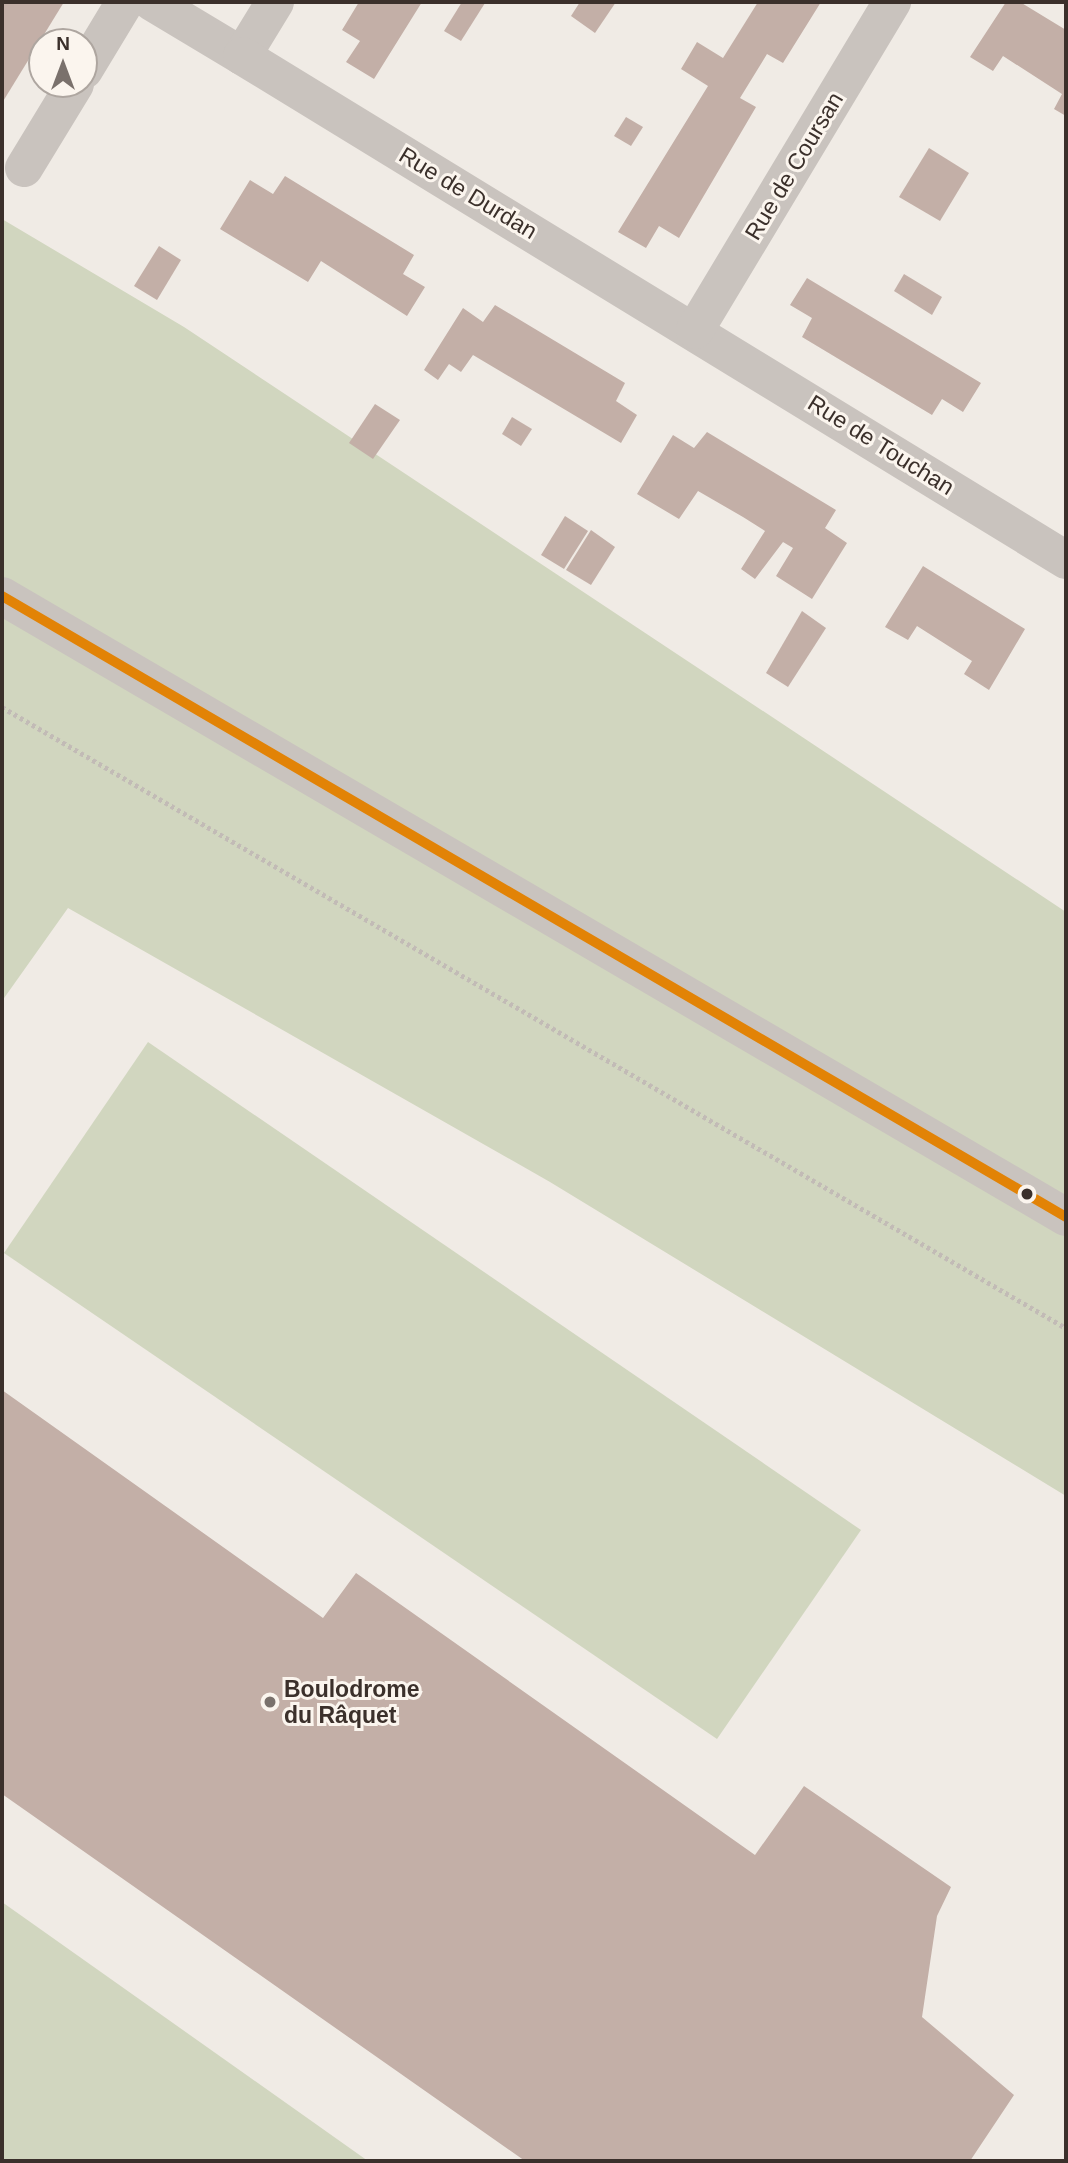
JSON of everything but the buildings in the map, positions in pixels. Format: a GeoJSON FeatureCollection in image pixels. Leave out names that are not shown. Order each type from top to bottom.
{"type":"FeatureCollection","features":[{"type":"Feature","properties":{"kind":"street"},"geometry":{"type":"LineString","coordinates":[[98,47],[125,2]]}},
{"type":"Feature","properties":{"kind":"street","name":"Rue de Durdan"},"geometry":{"type":"LineString","coordinates":[[152,2],[695,330]]}},
{"type":"Feature","properties":{"kind":"street"},"geometry":{"type":"LineString","coordinates":[[242,56],[275,2]]}},
{"type":"Feature","properties":{"kind":"street","name":"Rue de Coursan"},"geometry":{"type":"LineString","coordinates":[[695,330],[892,2]]}},
{"type":"Feature","properties":{"kind":"street"},"geometry":{"type":"LineString","coordinates":[[24,168],[66,98]]}},
{"type":"Feature","properties":{"kind":"street","name":"Rue de Touchan"},"geometry":{"type":"LineString","coordinates":[[695,330],[1066,560]]}},
{"type":"Feature","properties":{"kind":"street"},"geometry":{"type":"LineString","coordinates":[[2,596],[1066,1217]]}},
{"type":"Feature","properties":{"kind":"path"},"geometry":{"type":"LineString","coordinates":[[2,707],[1066,1328]]}},
{"type":"Feature","properties":{"kind":"green space"},"geometry":{"type":"Polygon","coordinates":[[[2,219],[184,327],[1066,912],[1066,1496],[550,1182],[68,908],[2,1001],[2,219]]]}},
{"type":"Feature","properties":{"kind":"green space"},"geometry":{"type":"Polygon","coordinates":[[[148,1042],[861,1530],[717,1739],[4,1253],[148,1042]]]}},
{"type":"Feature","properties":{"kind":"green space"},"geometry":{"type":"Polygon","coordinates":[[[2,1902],[368,2161],[2,2161],[2,1902]]]}},
{"type":"Feature","properties":{"kind":"transit line"},"geometry":{"type":"LineString","coordinates":[[2,596],[1066,1217]]}},
{"type":"Feature","properties":{"kind":"place","name":"Boulodrome du Râquet"},"geometry":{"type":"Point","coordinates":[270,1702]}}]}
